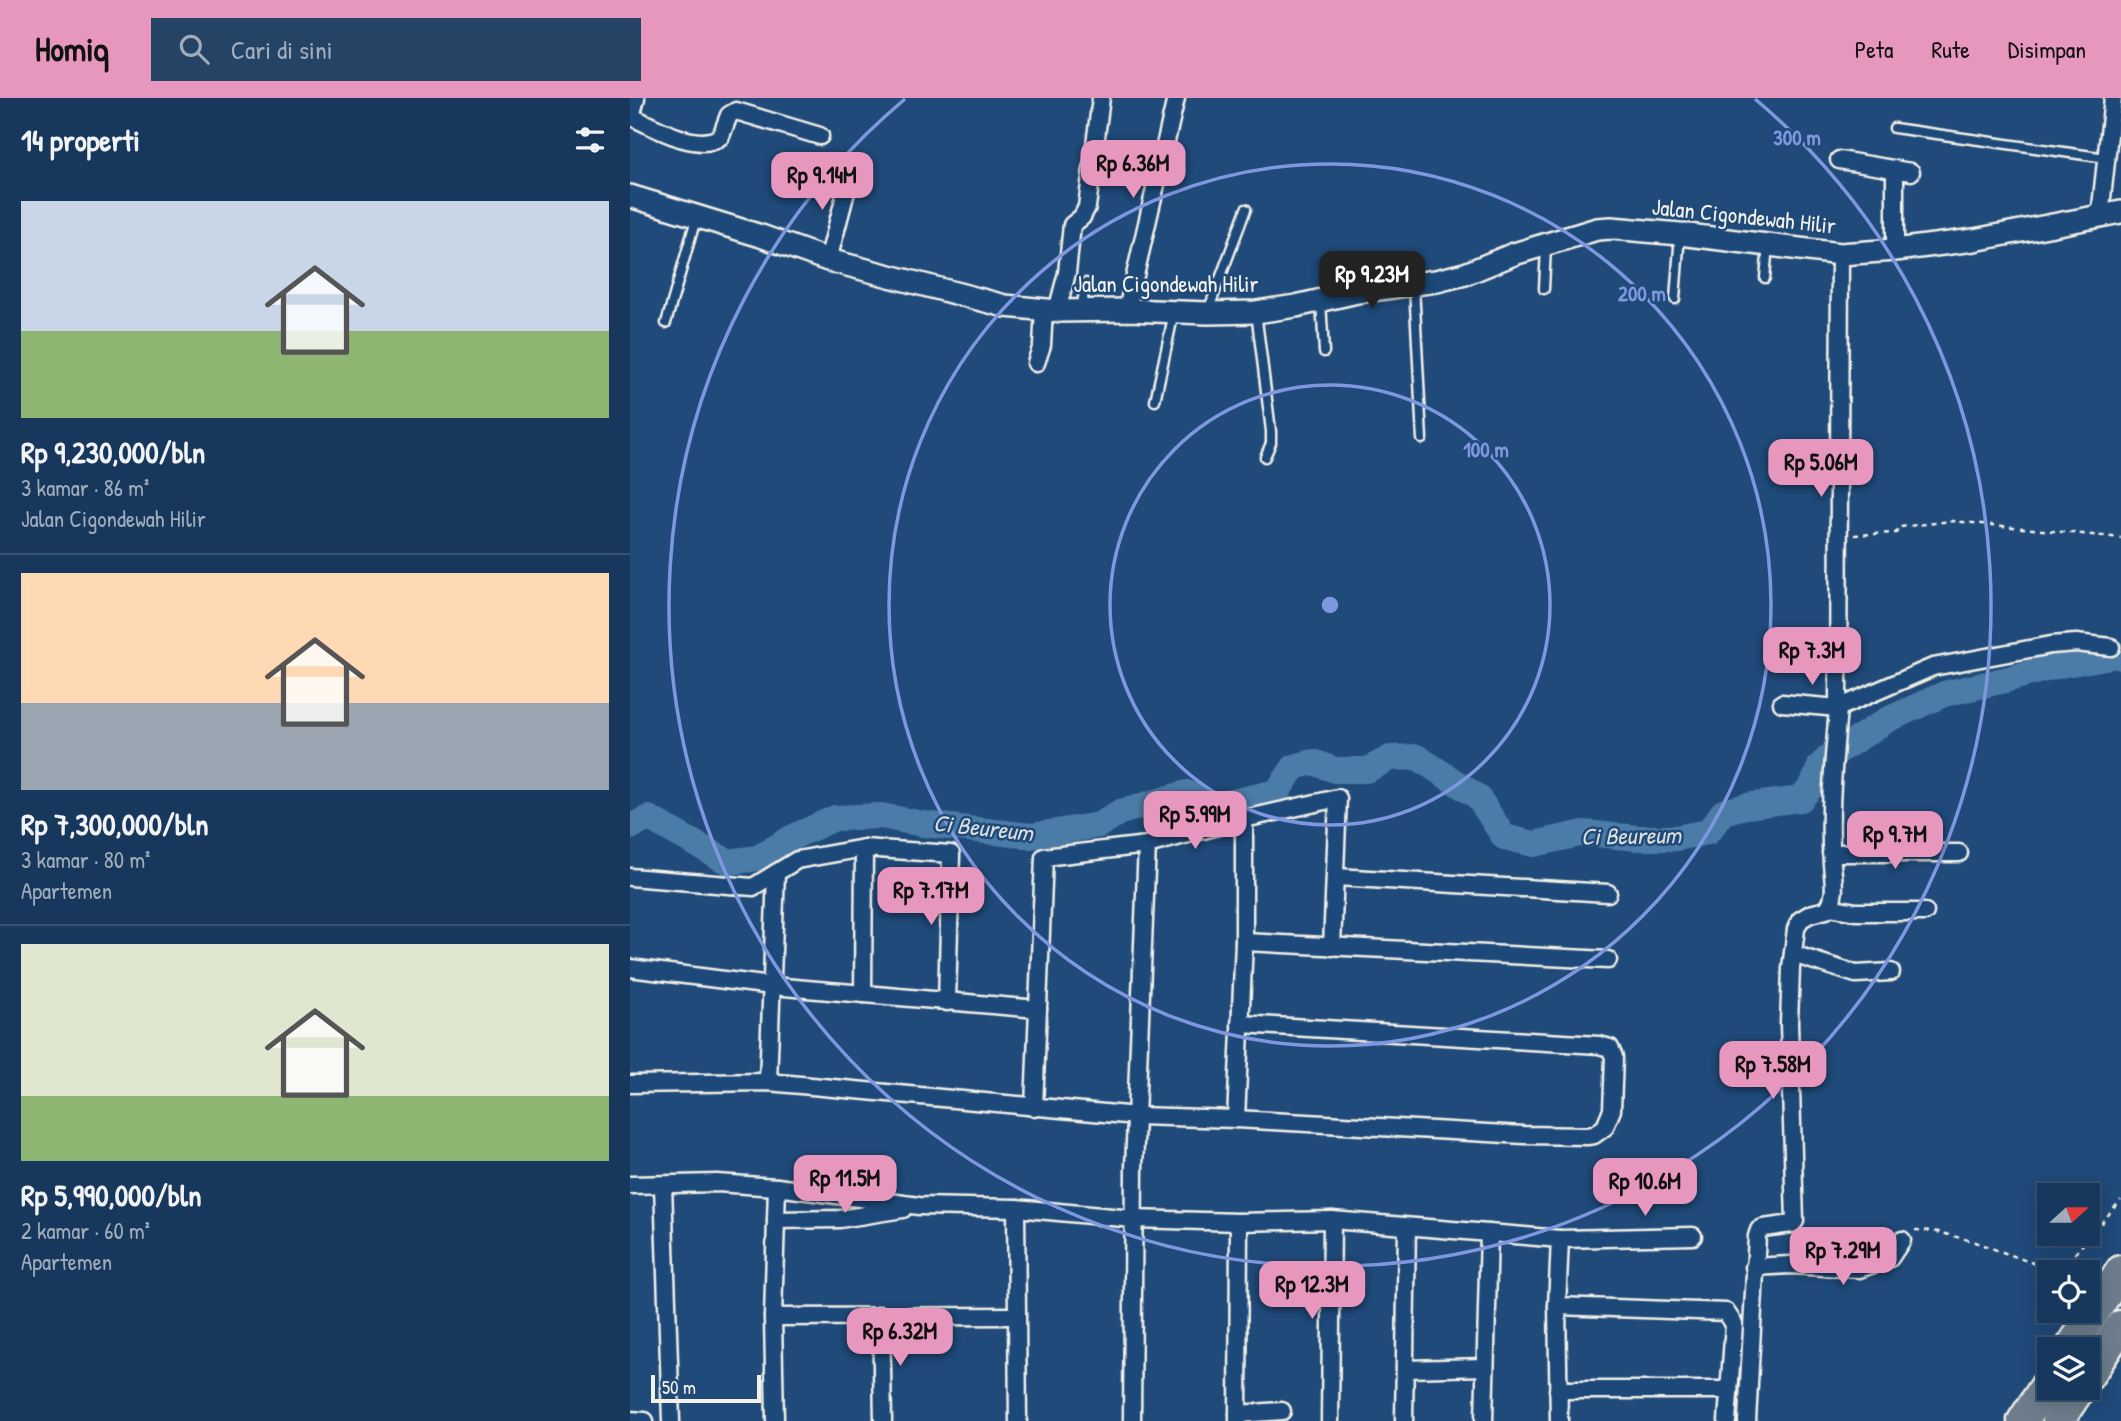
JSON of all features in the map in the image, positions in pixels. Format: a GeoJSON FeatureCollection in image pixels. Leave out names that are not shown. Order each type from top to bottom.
{"type":"FeatureCollection","features":[{"type":"Feature","properties":{"kind":"highway"},"geometry":{"type":"LineString","coordinates":[[2078,1337],[2121,1271]]}},
{"type":"Feature","properties":{"kind":"highway"},"geometry":{"type":"LineString","coordinates":[[2100,1358],[2121,1326]]}},
{"type":"Feature","properties":{"kind":"highway"},"geometry":{"type":"LineString","coordinates":[[2023,1421],[2037,1399]]}},
{"type":"Feature","properties":{"kind":"highway"},"geometry":{"type":"LineString","coordinates":[[2059,1421],[2072,1400]]}},
{"type":"Feature","properties":{"kind":"street"},"geometry":{"type":"LineString","coordinates":[[636,98],[631,116],[682,139],[709,143],[721,136],[729,115],[736,111],[820,136]]}},
{"type":"Feature","properties":{"kind":"street"},"geometry":{"type":"LineString","coordinates":[[1036,363],[1051,310],[1067,273],[1072,225],[1087,207],[1101,98]]}},
{"type":"Feature","properties":{"kind":"street"},"geometry":{"type":"LineString","coordinates":[[1126,310],[1176,98]]}},
{"type":"Feature","properties":{"kind":"street"},"geometry":{"type":"LineString","coordinates":[[2100,216],[2113,98]]}},
{"type":"Feature","properties":{"kind":"street"},"geometry":{"type":"LineString","coordinates":[[1839,160],[1903,172],[1895,250]]}},
{"type":"Feature","properties":{"kind":"street"},"geometry":{"type":"LineString","coordinates":[[828,260],[846,188]]}},
{"type":"Feature","properties":{"kind":"street","name":"Jalan Cigondewah Hilir"},"geometry":{"type":"LineString","coordinates":[[630,196],[761,236],[828,260],[1005,306],[1080,311],[1208,313],[1256,312],[1465,274],[1546,244],[1597,229],[1680,234],[1840,254],[1975,240],[2121,212]]}},
{"type":"Feature","properties":{"kind":"street"},"geometry":{"type":"LineString","coordinates":[[1830,907],[1834,897],[1831,853],[1832,778],[1838,708],[1840,254]]}},
{"type":"Feature","properties":{"kind":"street"},"geometry":{"type":"LineString","coordinates":[[1782,703],[1838,708],[1933,667],[2051,645],[2076,643],[2111,647]]}},
{"type":"Feature","properties":{"kind":"street"},"geometry":{"type":"LineString","coordinates":[[1034,1108],[1044,857],[1147,845],[1338,798],[1332,947]]}},
{"type":"Feature","properties":{"kind":"street"},"geometry":{"type":"LineString","coordinates":[[1236,1119],[1244,942],[1244,819]]}},
{"type":"Feature","properties":{"kind":"street"},"geometry":{"type":"LineString","coordinates":[[1132,1421],[1133,1219],[1147,845]]}},
{"type":"Feature","properties":{"kind":"street"},"geometry":{"type":"LineString","coordinates":[[630,877],[753,887],[797,860],[864,848],[951,854],[947,1002]]}},
{"type":"Feature","properties":{"kind":"street"},"geometry":{"type":"LineString","coordinates":[[863,994],[864,848]]}},
{"type":"Feature","properties":{"kind":"street"},"geometry":{"type":"LineString","coordinates":[[1831,853],[1959,853]]}},
{"type":"Feature","properties":{"kind":"street"},"geometry":{"type":"LineString","coordinates":[[768,1083],[776,873]]}},
{"type":"Feature","properties":{"kind":"street"},"geometry":{"type":"LineString","coordinates":[[1336,877],[1608,893]]}},
{"type":"Feature","properties":{"kind":"street"},"geometry":{"type":"LineString","coordinates":[[1747,1421],[1754,1267],[1759,1230],[1792,1224],[1795,1221],[1789,1023],[1796,929],[1800,920],[1830,907],[1856,912],[1925,912]]}},
{"type":"Feature","properties":{"kind":"street"},"geometry":{"type":"LineString","coordinates":[[1244,942],[1608,960]]}},
{"type":"Feature","properties":{"kind":"street"},"geometry":{"type":"LineString","coordinates":[[1793,954],[1856,974],[1891,972]]}},
{"type":"Feature","properties":{"kind":"street"},"geometry":{"type":"LineString","coordinates":[[630,968],[772,986],[1038,1009]]}},
{"type":"Feature","properties":{"kind":"street"},"geometry":{"type":"LineString","coordinates":[[630,1084],[768,1083],[1137,1116],[1524,1135],[1594,1135],[1605,1127],[1612,1110],[1613,1051],[1599,1045],[1240,1024]]}},
{"type":"Feature","properties":{"kind":"street"},"geometry":{"type":"LineString","coordinates":[[630,1185],[717,1183],[777,1187],[919,1206],[1016,1208],[1133,1219],[1239,1222],[1332,1220],[1560,1239],[1693,1236]]}},
{"type":"Feature","properties":{"kind":"street"},"geometry":{"type":"LineString","coordinates":[[663,1185],[671,1421]]}},
{"type":"Feature","properties":{"kind":"street"},"geometry":{"type":"LineString","coordinates":[[775,1421],[773,1317],[777,1187]]}},
{"type":"Feature","properties":{"kind":"street"},"geometry":{"type":"LineString","coordinates":[[776,1220],[840,1219],[919,1206]]}},
{"type":"Feature","properties":{"kind":"street"},"geometry":{"type":"LineString","coordinates":[[1016,1208],[1018,1421]]}},
{"type":"Feature","properties":{"kind":"street"},"geometry":{"type":"LineString","coordinates":[[1330,1421],[1332,1220]]}},
{"type":"Feature","properties":{"kind":"street"},"geometry":{"type":"LineString","coordinates":[[1239,1222],[1238,1418],[1282,1412]]}},
{"type":"Feature","properties":{"kind":"street"},"geometry":{"type":"LineString","coordinates":[[1404,1421],[1407,1227]]}},
{"type":"Feature","properties":{"kind":"street"},"geometry":{"type":"LineString","coordinates":[[1484,1421],[1489,1233]]}},
{"type":"Feature","properties":{"kind":"street"},"geometry":{"type":"LineString","coordinates":[[1559,1421],[1560,1239]]}},
{"type":"Feature","properties":{"kind":"street"},"geometry":{"type":"LineString","coordinates":[[1754,1267],[1790,1265],[1859,1269],[1890,1258],[1902,1240]]}},
{"type":"Feature","properties":{"kind":"street"},"geometry":{"type":"LineString","coordinates":[[1558,1306],[1726,1312],[1734,1324],[1727,1421]]}},
{"type":"Feature","properties":{"kind":"street"},"geometry":{"type":"LineString","coordinates":[[881,1315],[883,1421]]}},
{"type":"Feature","properties":{"kind":"street"},"geometry":{"type":"LineString","coordinates":[[773,1317],[1015,1315]]}},
{"type":"Feature","properties":{"kind":"street"},"geometry":{"type":"LineString","coordinates":[[1405,1369],[1485,1367]]}},
{"type":"Feature","properties":{"kind":"street"},"geometry":{"type":"LineString","coordinates":[[1558,1390],[1729,1390]]}},
{"type":"Feature","properties":{"kind":"street"},"geometry":{"type":"LineString","coordinates":[[630,1420],[645,1421]]}},
{"type":"Feature","properties":{"kind":"lane"},"geometry":{"type":"LineString","coordinates":[[1894,128],[2106,158]]}},
{"type":"Feature","properties":{"kind":"lane"},"geometry":{"type":"LineString","coordinates":[[1208,313],[1246,209]]}},
{"type":"Feature","properties":{"kind":"lane"},"geometry":{"type":"LineString","coordinates":[[666,323],[697,216]]}},
{"type":"Feature","properties":{"kind":"lane"},"geometry":{"type":"LineString","coordinates":[[1675,299],[1680,234]]}},
{"type":"Feature","properties":{"kind":"lane"},"geometry":{"type":"LineString","coordinates":[[1544,289],[1546,244]]}},
{"type":"Feature","properties":{"kind":"lane"},"geometry":{"type":"LineString","coordinates":[[1765,278],[1768,245]]}},
{"type":"Feature","properties":{"kind":"lane"},"geometry":{"type":"LineString","coordinates":[[1080,311],[1086,284]]}},
{"type":"Feature","properties":{"kind":"lane"},"geometry":{"type":"LineString","coordinates":[[1414,285],[1422,439]]}},
{"type":"Feature","properties":{"kind":"lane"},"geometry":{"type":"LineString","coordinates":[[1321,301],[1324,352]]}},
{"type":"Feature","properties":{"kind":"lane"},"geometry":{"type":"LineString","coordinates":[[1155,401],[1174,312]]}},
{"type":"Feature","properties":{"kind":"lane"},"geometry":{"type":"LineString","coordinates":[[1256,312],[1271,431],[1271,443],[1265,457]]}},
{"type":"Feature","properties":{"kind":"path"},"geometry":{"type":"LineString","coordinates":[[1840,535],[1896,533],[1900,527],[1952,521],[2121,538]]}},
{"type":"Feature","properties":{"kind":"path"},"geometry":{"type":"LineString","coordinates":[[1902,1240],[1916,1230],[1934,1231],[1972,1241],[2041,1266],[2066,1264],[2121,1200]]}},
{"type":"Feature","properties":{"kind":"waterway","name":"Ci Beureum"},"geometry":{"type":"LineString","coordinates":[[630,827],[649,818],[728,862],[758,858],[793,837],[835,818],[881,816],[923,824],[1031,836],[1099,825],[1120,812],[1187,793],[1215,806],[1277,792],[1294,767],[1313,762],[1335,770],[1367,770],[1390,758],[1417,757],[1478,797],[1504,837],[1534,844],[1584,833],[1676,838],[1708,832],[1723,812],[1746,806],[1801,799],[1812,786],[1820,766],[1829,757],[1887,720],[1944,694],[2060,665],[2117,655],[2121,657]]}}]}
